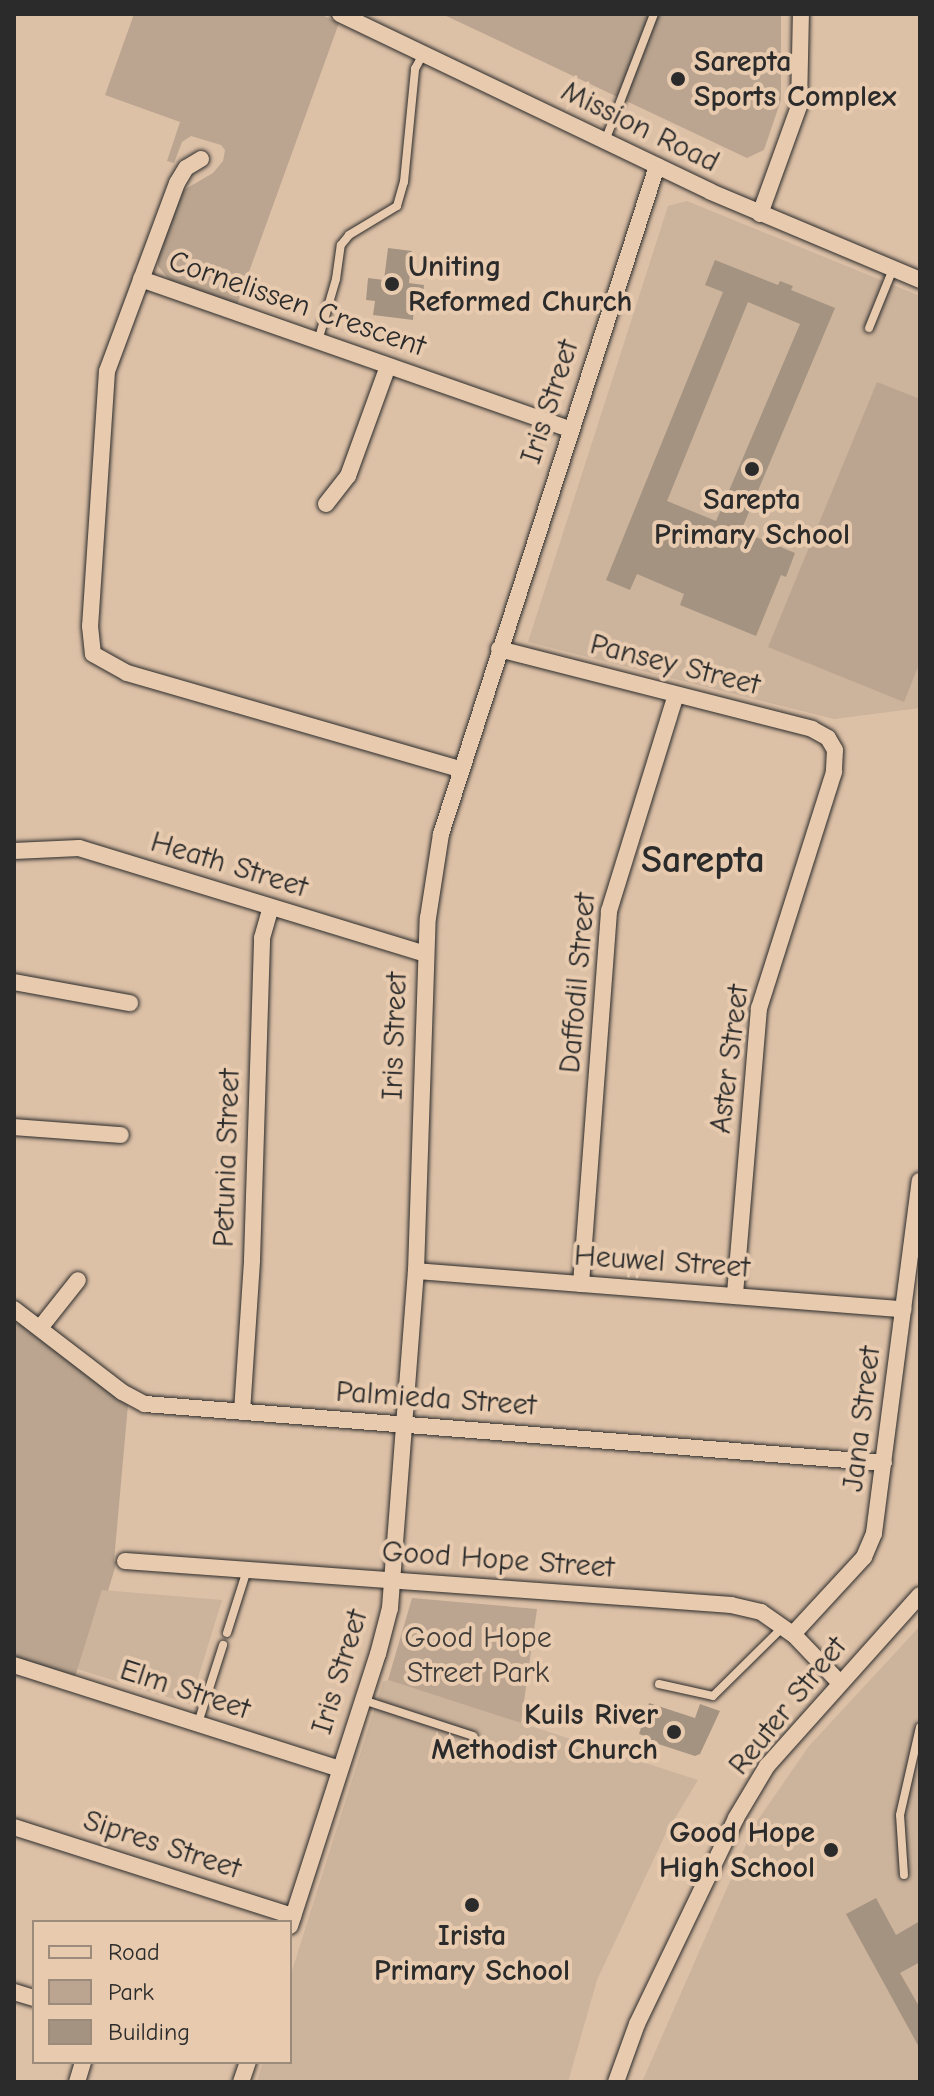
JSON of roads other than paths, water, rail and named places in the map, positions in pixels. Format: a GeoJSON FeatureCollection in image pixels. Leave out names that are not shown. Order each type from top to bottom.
{"type":"FeatureCollection","features":[{"type":"Feature","properties":{"kind":"street","name":"Mission Road"},"geometry":{"type":"LineString","coordinates":[[340,14],[760,214],[920,280]]}},
{"type":"Feature","properties":{"kind":"street"},"geometry":{"type":"LineString","coordinates":[[760,214],[797,116],[801,14]]}},
{"type":"Feature","properties":{"kind":"street"},"geometry":{"type":"LineString","coordinates":[[141,279],[177,183],[186,168],[201,159]]}},
{"type":"Feature","properties":{"kind":"street","name":"Iris Street"},"geometry":{"type":"LineString","coordinates":[[292,1921],[378,1654],[393,1581],[416,1271],[426,954],[436,858],[460,769],[657,166]]}},
{"type":"Feature","properties":{"kind":"street","name":"Cornelissen Crescent"},"geometry":{"type":"LineString","coordinates":[[460,769],[127,673],[111,667],[93,654],[90,626],[105,382],[141,279],[570,429]]}},
{"type":"Feature","properties":{"kind":"street"},"geometry":{"type":"LineString","coordinates":[[326,504],[348,476],[388,366]]}},
{"type":"Feature","properties":{"kind":"street","name":"Pansey Street"},"geometry":{"type":"LineString","coordinates":[[499,649],[812,729],[832,744]]}},
{"type":"Feature","properties":{"kind":"street","name":"Daffodil Street"},"geometry":{"type":"LineString","coordinates":[[581,1284],[609,911],[676,695]]}},
{"type":"Feature","properties":{"kind":"street","name":"Aster Street"},"geometry":{"type":"LineString","coordinates":[[735,1296],[759,1008],[836,765],[832,744]]}},
{"type":"Feature","properties":{"kind":"street","name":"Heath Street"},"geometry":{"type":"LineString","coordinates":[[14,851],[79,848],[426,954]]}},
{"type":"Feature","properties":{"kind":"street","name":"Petunia Street"},"geometry":{"type":"LineString","coordinates":[[242,1412],[252,1260],[262,938],[271,907]]}},
{"type":"Feature","properties":{"kind":"street"},"geometry":{"type":"LineString","coordinates":[[14,982],[130,1003]]}},
{"type":"Feature","properties":{"kind":"street"},"geometry":{"type":"LineString","coordinates":[[14,1127],[121,1135]]}},
{"type":"Feature","properties":{"kind":"street","name":"Jana Street"},"geometry":{"type":"LineString","coordinates":[[788,1631],[868,1549],[877,1523],[920,1181]]}},
{"type":"Feature","properties":{"kind":"street","name":"Heuwel Street"},"geometry":{"type":"LineString","coordinates":[[416,1271],[904,1309]]}},
{"type":"Feature","properties":{"kind":"street"},"geometry":{"type":"LineString","coordinates":[[40,1328],[78,1280]]}},
{"type":"Feature","properties":{"kind":"street","name":"Palmieda Street"},"geometry":{"type":"LineString","coordinates":[[14,1309],[134,1400],[156,1406],[884,1463]]}},
{"type":"Feature","properties":{"kind":"street","name":"Good Hope Street"},"geometry":{"type":"LineString","coordinates":[[125,1561],[731,1605],[761,1612],[788,1631],[839,1682]]}},
{"type":"Feature","properties":{"kind":"street","name":"Reuter Street"},"geometry":{"type":"LineString","coordinates":[[616,2082],[627,2045],[736,1818],[767,1766],[920,1595]]}},
{"type":"Feature","properties":{"kind":"street","name":"Elm Street"},"geometry":{"type":"LineString","coordinates":[[14,1665],[340,1769]]}},
{"type":"Feature","properties":{"kind":"street","name":"Sipres Street"},"geometry":{"type":"LineString","coordinates":[[14,1827],[289,1920]]}},
{"type":"Feature","properties":{"kind":"lane"},"geometry":{"type":"LineString","coordinates":[[605,141],[654,14]]}},
{"type":"Feature","properties":{"kind":"lane"},"geometry":{"type":"LineString","coordinates":[[317,342],[336,279],[341,245],[349,235],[397,206],[404,182],[415,69],[423,54]]}},
{"type":"Feature","properties":{"kind":"lane"},"geometry":{"type":"LineString","coordinates":[[869,328],[893,269]]}},
{"type":"Feature","properties":{"kind":"lane"},"geometry":{"type":"LineString","coordinates":[[227,1633],[247,1570]]}},
{"type":"Feature","properties":{"kind":"lane"},"geometry":{"type":"LineString","coordinates":[[659,1684],[713,1696],[788,1631]]}},
{"type":"Feature","properties":{"kind":"lane"},"geometry":{"type":"LineString","coordinates":[[198,1723],[223,1645]]}},
{"type":"Feature","properties":{"kind":"lane"},"geometry":{"type":"LineString","coordinates":[[362,1700],[473,1736]]}},
{"type":"Feature","properties":{"kind":"lane"},"geometry":{"type":"LineString","coordinates":[[904,1875],[900,1815],[920,1727]]}},
{"type":"Feature","properties":{"kind":"place","name":"Sarepta Sports Complex"},"geometry":{"type":"Point","coordinates":[678,79]}},
{"type":"Feature","properties":{"kind":"place","name":"Uniting Reformed Church"},"geometry":{"type":"Point","coordinates":[392,284]}},
{"type":"Feature","properties":{"kind":"place","name":"Sarepta Primary School"},"geometry":{"type":"Point","coordinates":[752,469]}},
{"type":"Feature","properties":{"kind":"place","name":"Kuils River Methodist Church"},"geometry":{"type":"Point","coordinates":[674,1732]}},
{"type":"Feature","properties":{"kind":"place","name":"Good Hope High School"},"geometry":{"type":"Point","coordinates":[831,1850]}},
{"type":"Feature","properties":{"kind":"place","name":"Irista Primary School"},"geometry":{"type":"Point","coordinates":[472,1905]}},
{"type":"Feature","properties":{"kind":"district","name":"Sarepta"},"geometry":{"type":"Point","coordinates":[703,861]}},
{"type":"Feature","properties":{"kind":"park label","name":"Good Hope Street Park"},"geometry":{"type":"Point","coordinates":[478,1655]}}]}
